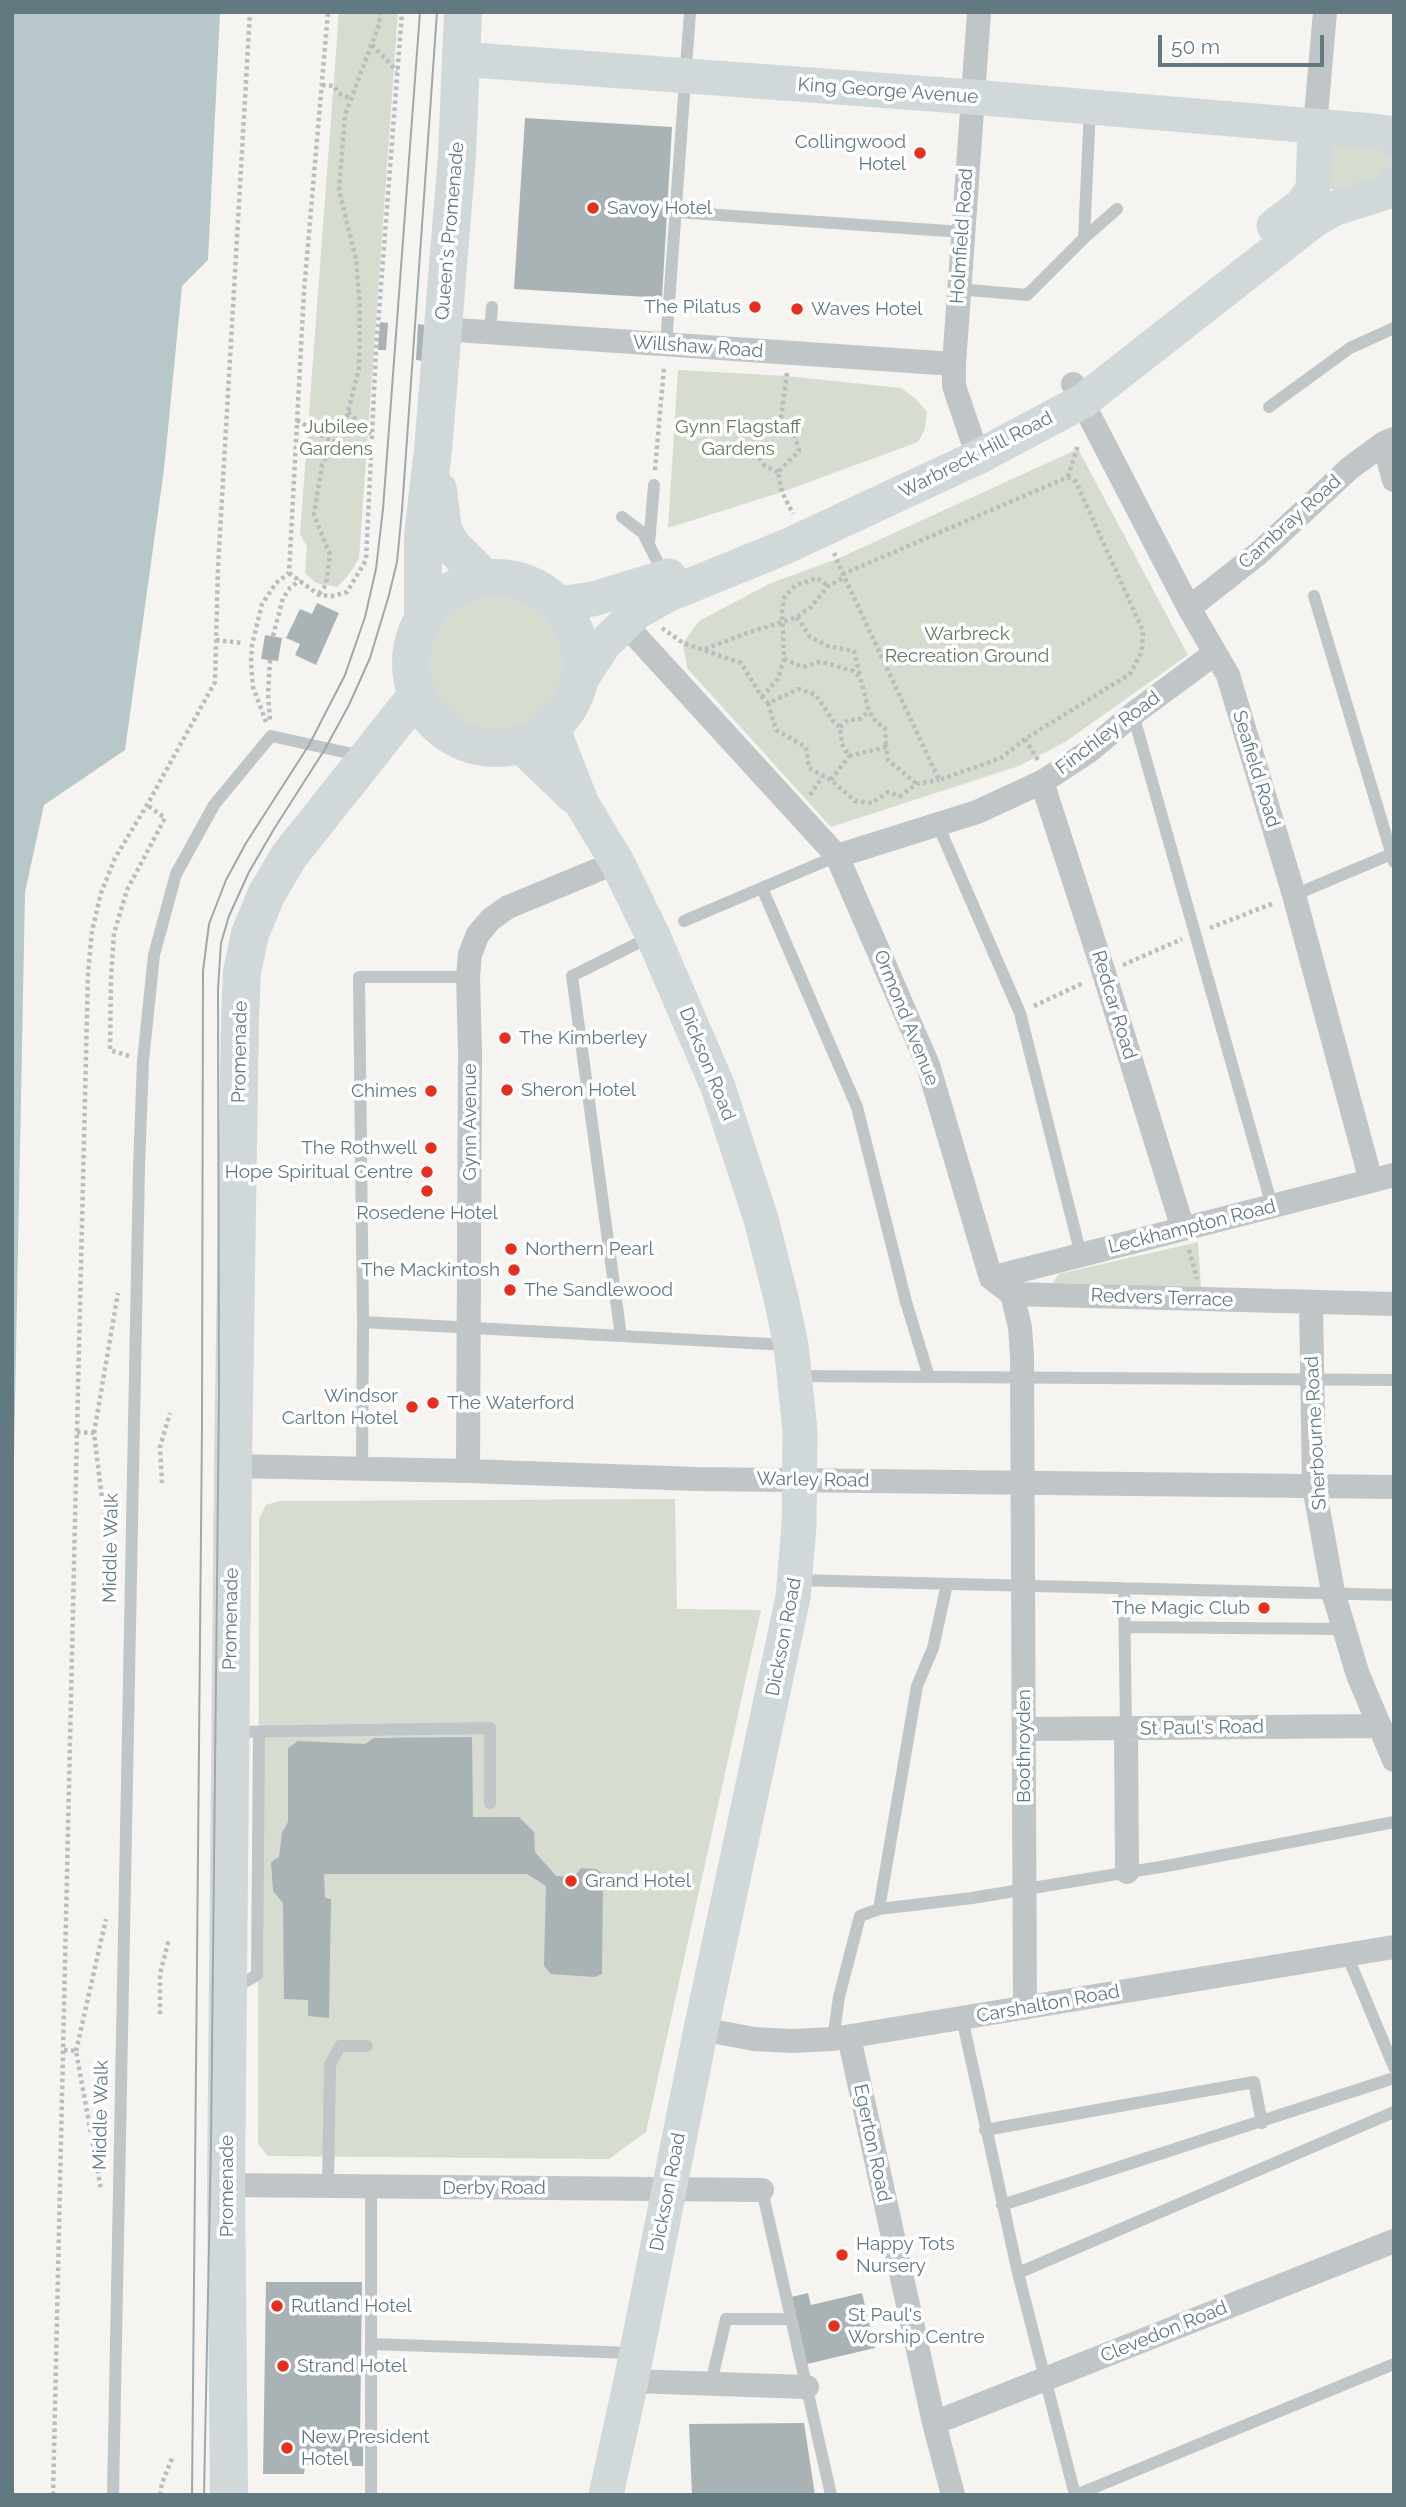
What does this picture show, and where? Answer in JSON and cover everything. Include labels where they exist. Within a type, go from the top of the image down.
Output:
[{"type":"main road","name":"Queen's Promenade","points":[[423,618],[423,535],[433,450],[457,155],[463,12]]},
{"type":"main road","name":"Queen's Promenade","points":[[433,450],[443,530],[452,546],[484,578]]},
{"type":"main road","points":[[505,577],[543,591],[572,622],[580,644],[582,662],[580,681],[569,706],[536,736],[500,748],[481,747],[462,741],[445,731],[429,716],[417,695],[411,670],[412,644],[423,618],[439,599],[460,585],[484,578],[505,577]]},
{"type":"main road","name":"Promenade","points":[[229,2495],[226,2185],[228,1992],[245,1733],[233,1466],[242,972],[250,934],[267,893],[289,856],[417,695]]},
{"type":"main road","name":"Promenade","points":[[360,767],[406,745],[445,731]]},
{"type":"street","name":"Holmfield Road","points":[[975,448],[954,386],[954,364],[979,12]]},
{"type":"street","points":[[1325,12],[1315,127],[1382,134]]},
{"type":"street","name":"King George Avenue","points":[[460,59],[507,68],[686,76],[972,97],[1315,127]]},
{"type":"street","name":"Warbreck Hill Road","points":[[1078,392],[1302,205],[1312,189],[1315,127]]},
{"type":"street","name":"Warbreck Hill Road","points":[[1313,168],[1323,182],[1338,194],[1384,191]]},
{"type":"street","name":"Warbreck Hill Road","points":[[580,681],[604,644],[624,623],[667,594],[785,547],[1078,392],[1313,221],[1333,209],[1384,191]]},
{"type":"street","name":"Willshaw Road","points":[[442,329],[954,364]]},
{"type":"street","name":"Seafield Road","points":[[1078,392],[1189,608],[1228,675],[1382,1178]]},
{"type":"street","points":[[1389,441],[1394,480]]},
{"type":"street","name":"Cambray Road","points":[[1189,608],[1259,553],[1350,468],[1389,441]]},
{"type":"street","name":"Warbreck Hill Road","points":[[558,604],[593,599],[666,578],[975,448]]},
{"type":"street","name":"Ormond Avenue","points":[[624,623],[838,856],[928,1065],[991,1278]]},
{"type":"street","name":"Finchley Road","points":[[838,856],[977,812],[1042,782],[1088,752],[1133,714],[1214,654]]},
{"type":"street","name":"Dickson Road","points":[[536,736],[617,862],[653,936],[718,1087],[761,1219],[793,1360],[800,1431],[796,1580],[606,2495]]},
{"type":"street","name":"Redcar Road","points":[[1042,782],[1183,1229]]},
{"type":"street","name":"Gynn Avenue","points":[[468,1471],[470,954],[478,934],[491,919],[508,907],[617,862]]},
{"type":"street","name":"Leckhampton Road","points":[[991,1278],[1382,1178]]},
{"type":"street","points":[[991,1278],[1012,1294],[1020,1327],[1024,1484]]},
{"type":"street","name":"Redvers Terrace","points":[[1012,1294],[1394,1304]]},
{"type":"street","name":"Sherbourne Road","points":[[1311,1303],[1314,1486],[1333,1592],[1358,1675],[1394,1760]]},
{"type":"street","name":"Warley Road","points":[[233,1466],[696,1479],[1394,1487]]},
{"type":"street","name":"Boothroyden","points":[[1024,1484],[1025,2007]]},
{"type":"street","name":"St Paul's Road","points":[[1024,1729],[1380,1726]]},
{"type":"street","points":[[1126,1729],[1127,1872]]},
{"type":"street","name":"Carshalton Road","points":[[701,2029],[754,2039],[793,2041],[841,2038],[1394,1947]]},
{"type":"street","name":"Egerton Road","points":[[841,2038],[953,2495]]},
{"type":"street","name":"Derby Road","points":[[226,2185],[762,2190]]},
{"type":"street","name":"Clevedon Road","points":[[934,2423],[1394,2241]]},
{"type":"street","points":[[634,2367],[711,2383],[807,2387]]},
{"type":"lane","points":[[666,345],[690,12]]},
{"type":"lane","points":[[1084,238],[1090,108]]},
{"type":"lane","points":[[958,289],[1027,295],[1117,209]]},
{"type":"lane","points":[[676,212],[962,232]]},
{"type":"lane","points":[[490,332],[492,307]]},
{"type":"lane","points":[[1269,407],[1350,348],[1394,328]]},
{"type":"lane","points":[[649,544],[654,485]]},
{"type":"lane","points":[[622,517],[643,533],[666,578]]},
{"type":"lane","points":[[1294,895],[1393,856],[1314,596]]},
{"type":"lane","points":[[1133,714],[1272,1206]]},
{"type":"lane","points":[[271,736],[325,749],[360,767]]},
{"type":"lane","name":"Middle Walk","points":[[113,2495],[127,1825],[127,1657],[143,1061],[153,956],[176,874],[214,805],[271,736]]},
{"type":"lane","points":[[938,825],[1020,1013],[1081,1255]]},
{"type":"lane","points":[[684,921],[838,856]]},
{"type":"lane","points":[[762,888],[858,1107],[906,1302],[929,1377]]},
{"type":"lane","points":[[621,1336],[572,976],[653,936]]},
{"type":"lane","points":[[362,1469],[359,977],[468,977]]},
{"type":"lane","points":[[363,1322],[621,1336],[929,1377],[1394,1380]]},
{"type":"lane","points":[[796,1580],[1394,1595]]},
{"type":"lane","points":[[879,1909],[917,1686],[933,1648],[947,1584]]},
{"type":"lane","points":[[1124,1588],[1126,1729]]},
{"type":"lane","points":[[1126,1627],[1343,1629]]},
{"type":"lane","points":[[245,1733],[490,1728],[490,1804]]},
{"type":"lane","points":[[841,2038],[839,1997],[860,1916],[879,1909],[1127,1872],[1394,1822]]},
{"type":"lane","points":[[1347,1955],[1394,2067]]},
{"type":"lane","points":[[962,2018],[1018,2273],[1076,2495],[1394,2364]]},
{"type":"lane","points":[[328,2185],[330,2065],[340,2046],[367,2046]]},
{"type":"lane","points":[[1002,2205],[1262,2123],[1394,2078]]},
{"type":"lane","points":[[985,2130],[1254,2082],[1262,2123]]},
{"type":"lane","points":[[1018,2273],[1394,2112]]},
{"type":"lane","points":[[371,2187],[371,2495]]},
{"type":"lane","points":[[762,2190],[831,2495]]},
{"type":"lane","points":[[711,2383],[726,2319],[791,2319]]},
{"type":"lane","points":[[372,2344],[634,2367]]},
{"type":"path","points":[[271,736],[253,687],[252,645],[262,604],[276,583],[289,573],[305,278],[328,12]]},
{"type":"path","points":[[319,595],[326,585],[330,555],[314,515],[322,465],[348,412],[359,368],[360,308],[356,259],[339,190],[345,115],[379,24],[380,12]]},
{"type":"path","points":[[289,573],[319,595],[332,596],[346,592],[366,560],[372,436],[402,12]]},
{"type":"path","points":[[371,45],[397,72]]},
{"type":"path","points":[[321,85],[334,86],[338,93],[351,99]]},
{"type":"path","points":[[654,485],[666,345]]},
{"type":"path","points":[[780,426],[788,354]]},
{"type":"path","points":[[348,412],[372,436]]},
{"type":"path","points":[[297,420],[334,443]]},
{"type":"path","points":[[769,424],[789,430],[795,436],[799,451],[778,472],[765,466],[757,455],[756,443],[760,432],[769,424]]},
{"type":"path","points":[[704,650],[797,617],[811,607],[828,586],[844,576],[1068,477],[1078,449]]},
{"type":"path","points":[[778,472],[782,492],[798,523]]},
{"type":"path","points":[[684,643],[741,663],[762,698],[768,703],[776,730],[806,747],[809,768],[831,780],[855,802],[872,803],[888,792],[901,796],[917,784],[939,780],[1002,758],[1025,739],[1130,674],[1142,651],[1143,631],[1076,482],[1068,477]]},
{"type":"path","points":[[837,559],[939,780]]},
{"type":"path","points":[[762,698],[778,679],[784,659],[785,596],[796,585],[817,578],[828,586]]},
{"type":"path","points":[[273,636],[283,598],[289,588],[300,580]]},
{"type":"path","points":[[797,617],[810,637],[828,646],[854,651],[869,710],[876,722],[885,728],[888,760],[917,784]]},
{"type":"path","points":[[216,640],[242,643]]},
{"type":"path","points":[[784,659],[803,667],[819,662],[829,664],[853,671],[860,677]]},
{"type":"path","points":[[270,660],[268,694],[271,736]]},
{"type":"path","points":[[768,703],[799,689],[816,695],[832,722],[841,727]]},
{"type":"path","points":[[849,756],[842,744],[841,727],[848,720],[860,719],[869,710]]},
{"type":"path","points":[[1025,739],[1037,756]]},
{"type":"path","points":[[831,780],[849,756],[886,747]]},
{"type":"path","points":[[807,800],[823,776]]},
{"type":"path","points":[[143,1061],[110,1050],[111,978],[114,933],[127,891],[165,818],[147,805]]},
{"type":"path","points":[[1020,1013],[1104,973]]},
{"type":"path","points":[[1183,1229],[1202,1300]]},
{"type":"path","points":[[113,1592],[94,1433],[118,1288]]},
{"type":"path","points":[[162,1483],[160,1447],[170,1413]]},
{"type":"path","points":[[77,1432],[94,1433]]},
{"type":"path","points":[[102,2199],[76,2051],[106,1918]]},
{"type":"path","points":[[160,2014],[160,1974],[169,1939]]},
{"type":"path","points":[[64,2050],[76,2051]]},
{"type":"path","points":[[160,2495],[173,2456]]},
{"type":"green space","name":"Jubilee Gardens","points":[[339,12],[398,12],[359,559],[337,587],[316,583],[305,573],[307,547],[300,534]]},
{"type":"green space","points":[[1315,127],[1394,133],[1394,189],[1338,194],[1323,182]]},
{"type":"green space","name":"Gynn Flagstaff Gardens","points":[[678,370],[786,376],[901,388],[915,398],[927,412],[925,429],[918,442],[782,492],[668,528]]},
{"type":"green space","name":"Warbreck Recreation Ground","points":[[1078,449],[1188,655],[1065,742],[1019,766],[831,827],[687,668],[683,643],[699,621],[771,583],[837,559]]},
{"type":"green space","points":[[496,592],[523,597],[546,612],[561,635],[566,662],[561,689],[546,712],[523,727],[496,732],[469,727],[446,712],[431,689],[426,662],[431,635],[446,612],[469,597]]},
{"type":"green space","points":[[1198,1242],[1201,1288],[1053,1283],[1059,1274]]},
{"type":"green space","points":[[675,1499],[677,1609],[761,1610],[646,2132],[609,2159],[268,2156],[258,2144],[259,1519],[266,1505],[279,1501]]},
{"type":"shaded area","points":[[12,12],[220,13],[208,260],[182,286],[164,469],[125,750],[44,805],[25,892],[12,1558]]},
{"type":"building","name":"Savoy Hotel","points":[[525,118],[672,127],[662,298],[514,289]]},
{"type":"building","points":[[380,322],[388,323],[386,350],[378,350]]},
{"type":"building","points":[[418,324],[425,325],[423,361],[416,360]]},
{"type":"building","points":[[317,603],[339,613],[316,665],[295,655],[300,644],[286,638],[300,609],[312,614]]},
{"type":"building","points":[[265,635],[282,638],[278,661],[261,659]]},
{"type":"building","name":"Grand Hotel","points":[[472,1737],[473,1817],[519,1817],[534,1832],[535,1852],[556,1876],[574,1877],[581,1868],[596,1869],[603,1874],[602,1974],[595,1977],[551,1974],[544,1966],[546,1886],[527,1874],[324,1874],[325,1898],[331,1899],[329,2018],[308,2016],[308,2000],[284,1999],[283,1903],[273,1891],[271,1862],[279,1857],[282,1833],[288,1822],[288,1748],[298,1741],[365,1744],[374,1738]]},
{"type":"building","points":[[266,2282],[362,2282],[360,2440],[363,2440],[363,2466],[305,2466],[304,2474],[263,2474]]},
{"type":"building","name":"St Paul's Worship Centre","points":[[808,2293],[811,2305],[862,2293],[875,2348],[807,2364],[791,2297]]},
{"type":"building","points":[[804,2423],[815,2495],[692,2495],[689,2424]]},
{"type":"tram line","points":[[192,2495],[202,1425],[203,971],[209,924],[226,880],[246,843],[309,745],[345,675],[365,617],[376,569],[383,509],[420,12]]},
{"type":"tram line","points":[[204,2495],[211,2144],[219,1395],[218,989],[221,943],[229,916],[249,872],[349,705],[370,658],[397,562],[437,12]]},
{"type":"place","name":"Collingwood Hotel","points":[[920,153]]},
{"type":"place","name":"Savoy Hotel","points":[[593,208]]},
{"type":"place","name":"The Pilatus","points":[[755,307]]},
{"type":"place","name":"Waves Hotel","points":[[797,309]]},
{"type":"place","name":"The Kimberley","points":[[505,1038]]},
{"type":"place","name":"Sheron Hotel","points":[[507,1090]]},
{"type":"place","name":"Chimes","points":[[431,1091]]},
{"type":"place","name":"The Rothwell","points":[[431,1148]]},
{"type":"place","name":"Hope Spiritual Centre","points":[[427,1172]]},
{"type":"place","name":"Rosedene Hotel","points":[[427,1191]]},
{"type":"place","name":"Northern Pearl","points":[[511,1249]]},
{"type":"place","name":"The Mackintosh","points":[[514,1270]]},
{"type":"place","name":"The Sandlewood","points":[[510,1290]]},
{"type":"place","name":"The Waterford","points":[[433,1403]]},
{"type":"place","name":"Windsor Carlton Hotel","points":[[412,1407]]},
{"type":"place","name":"The Magic Club","points":[[1264,1608]]},
{"type":"place","name":"Grand Hotel","points":[[571,1881]]},
{"type":"place","name":"Happy Tots Nursery","points":[[842,2255]]},
{"type":"place","name":"Rutland Hotel","points":[[277,2306]]},
{"type":"place","name":"St Paul's Worship Centre","points":[[834,2326]]},
{"type":"place","name":"Strand Hotel","points":[[283,2366]]},
{"type":"place","name":"New President Hotel","points":[[287,2448]]}]
